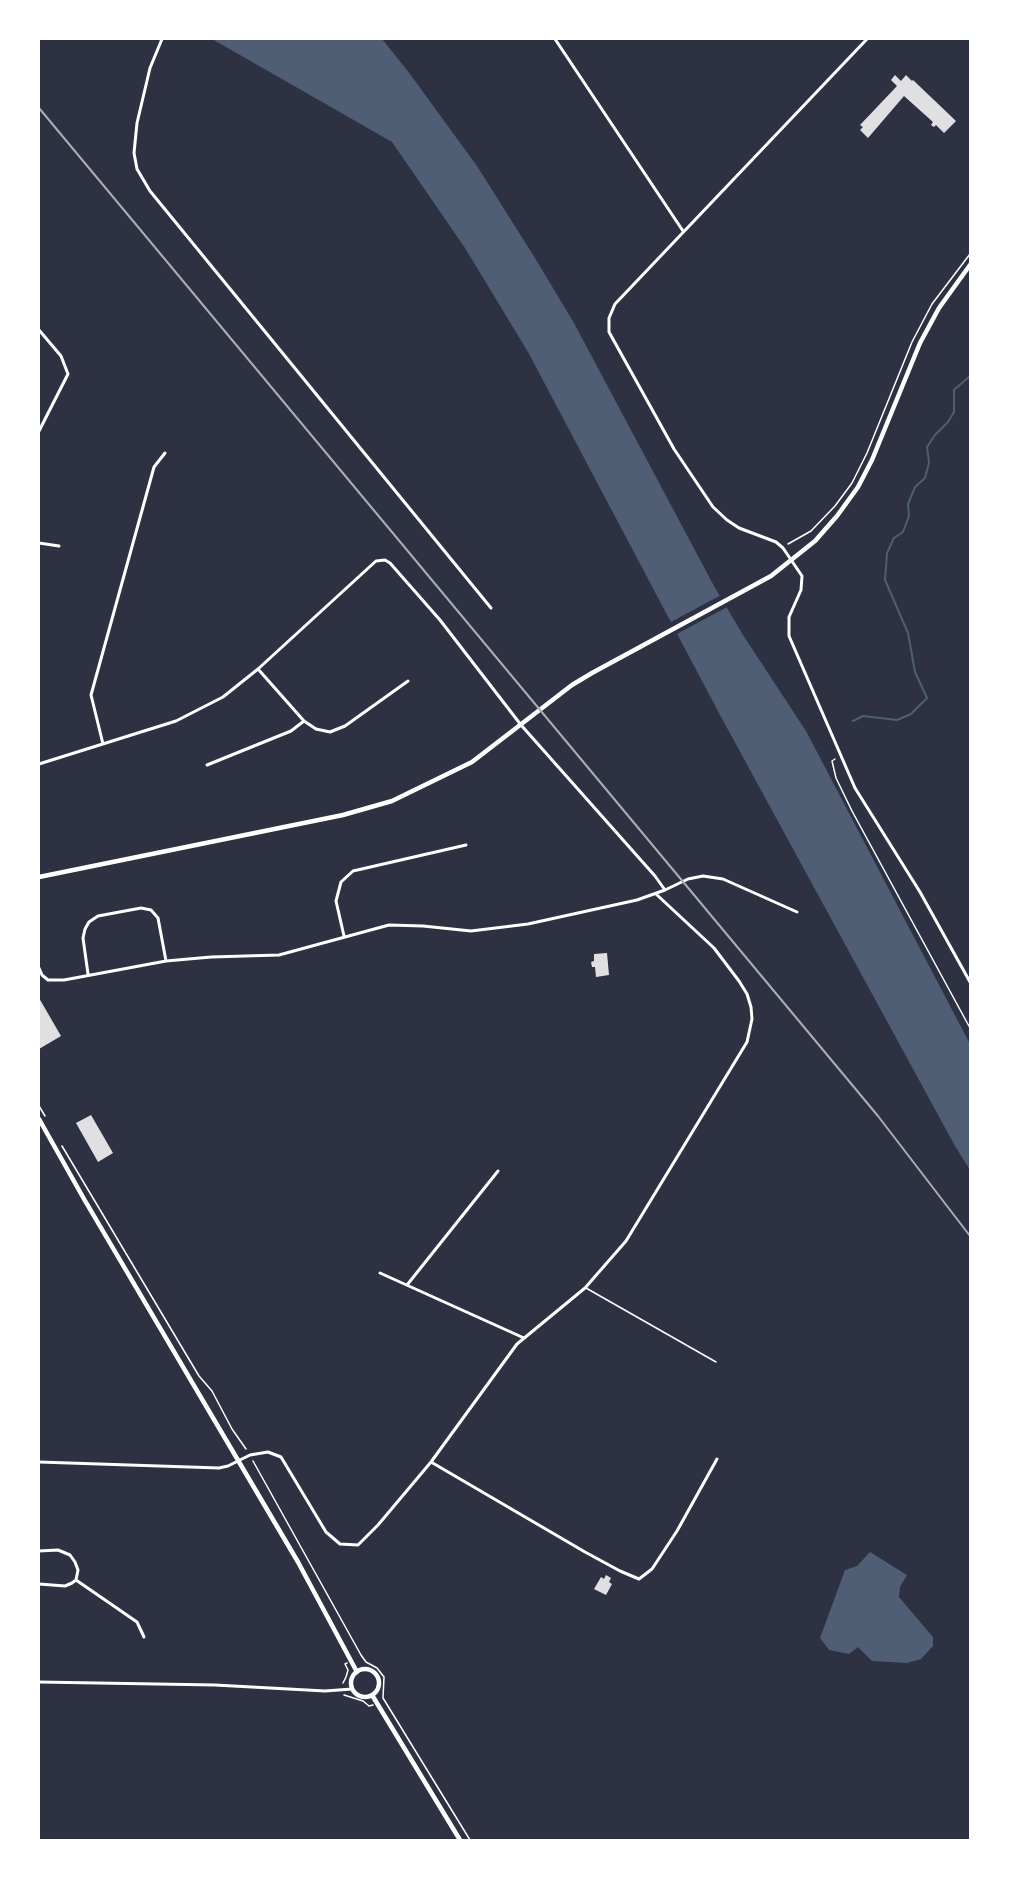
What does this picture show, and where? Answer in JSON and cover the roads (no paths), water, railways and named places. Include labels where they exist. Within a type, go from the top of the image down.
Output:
[{"type":"main road","points":[[39,877],[343,815],[392,801],[472,762],[544,706],[592,673],[771,576],[793,561],[829,526],[858,486],[872,460],[920,343],[939,308],[970,265]]},
{"type":"main road","points":[[39,1119],[303,1571],[357,1672]]},
{"type":"main road","points":[[365,1670],[375,1675],[378,1684],[372,1695],[361,1697],[352,1689],[351,1679],[357,1672],[365,1670]]},
{"type":"main road","points":[[372,1695],[459,1840]]},
{"type":"street","points":[[162,39],[150,68],[137,123],[134,153],[137,169],[150,191],[491,608]]},
{"type":"street","points":[[555,39],[683,231]]},
{"type":"street","points":[[867,39],[615,304],[609,318],[609,332],[674,449],[713,507],[739,528],[769,538],[783,548],[802,576],[798,597],[789,617],[789,636],[855,788],[920,892],[970,982]]},
{"type":"street","points":[[39,330],[61,356],[68,374],[39,431]]},
{"type":"street","points":[[103,744],[91,695],[154,467],[165,453]]},
{"type":"street","points":[[39,543],[59,546]]},
{"type":"street","points":[[39,764],[176,721],[223,697],[258,669],[376,561],[385,560],[440,620],[521,725],[665,890]]},
{"type":"street","points":[[258,669],[304,721],[316,729],[330,732],[345,726],[408,681]]},
{"type":"street","points":[[207,765],[291,731],[304,721]]},
{"type":"street","points":[[344,936],[336,901],[341,882],[353,871],[466,845]]},
{"type":"street","points":[[39,968],[44,979],[52,981],[166,961],[279,955],[389,925],[471,931],[528,924],[637,900],[688,879],[711,876],[797,912]]},
{"type":"street","points":[[39,1462],[219,1468],[249,1455],[268,1452],[281,1456],[326,1532],[340,1544],[358,1545],[378,1525],[431,1462],[524,1338],[585,1288],[627,1241],[743,1050],[750,1031],[751,1008],[747,994],[714,948],[656,894]]},
{"type":"street","points":[[88,974],[83,938],[89,922],[98,916],[141,908],[151,910],[158,918],[166,961]]},
{"type":"street","points":[[407,1285],[498,1171]]},
{"type":"street","points":[[380,1273],[524,1338]]},
{"type":"street","points":[[431,1462],[575,1546],[639,1579],[652,1569],[671,1540],[717,1459]]},
{"type":"street","points":[[39,1551],[58,1550],[70,1555],[78,1570],[76,1580]]},
{"type":"street","points":[[39,1584],[65,1586],[76,1580]]},
{"type":"street","points":[[76,1580],[137,1622],[144,1637]]},
{"type":"street","points":[[39,1682],[215,1685],[344,1691],[352,1689]]},
{"type":"lane","points":[[585,1288],[716,1362]]},
{"type":"water","points":[[212,39],[382,39],[477,166],[574,323],[714,586],[806,731],[970,1044],[970,1170],[720,715],[528,352],[465,248],[392,142]]},
{"type":"water","points":[[870,1552],[907,1575],[900,1587],[899,1597],[933,1637],[933,1646],[921,1659],[907,1663],[872,1661],[858,1647],[849,1654],[829,1650],[820,1638],[845,1570],[857,1566]]},
{"type":"waterway","points":[[853,721],[863,716],[897,720],[911,714],[927,698],[915,672],[908,633],[885,580],[887,553],[894,538],[903,532],[909,516],[908,504],[915,487],[925,478],[929,463],[927,447],[954,412],[954,390],[970,376]]},
{"type":"railway","points":[[39,108],[878,1116],[970,1236]]}]
